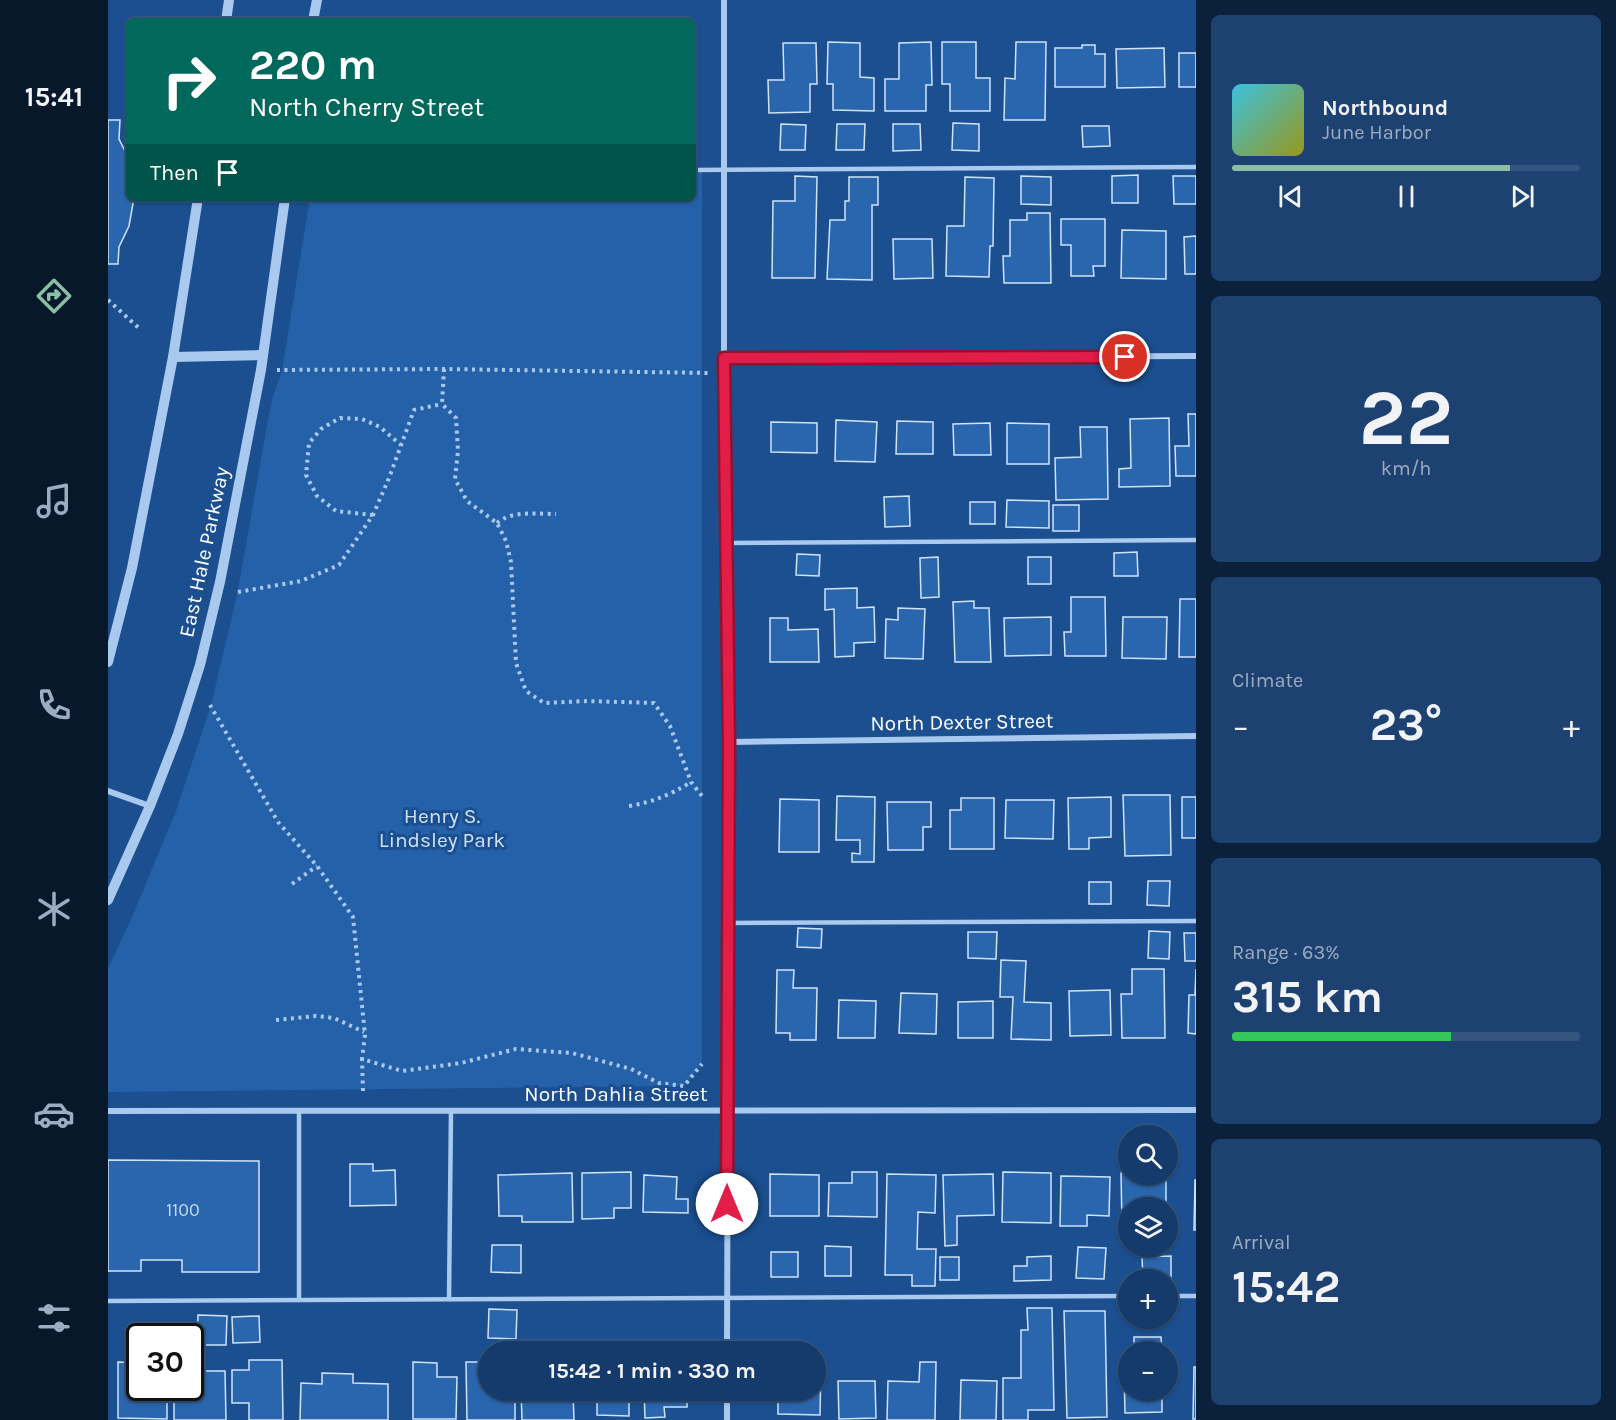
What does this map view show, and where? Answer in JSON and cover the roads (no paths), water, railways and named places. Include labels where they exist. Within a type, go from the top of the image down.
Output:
[{"type":"street","points":[[226,18],[229,0]]},
{"type":"street","points":[[314,18],[317,0]]},
{"type":"street","points":[[724,0],[724,358],[729,742],[727,1341]]},
{"type":"street","points":[[108,663],[132,568],[173,357],[198,201]]},
{"type":"street","name":"East Hale Parkway","points":[[108,900],[150,806],[178,734],[200,665],[220,582],[261,370],[285,201]]},
{"type":"street","points":[[173,357],[225,354],[263,355]]},
{"type":"street","points":[[724,358],[1196,357]]},
{"type":"street","name":"North Dexter Street","points":[[729,742],[1196,736]]},
{"type":"street","points":[[108,791],[150,806]]},
{"type":"street","name":"North Dahlia Street","points":[[108,1111],[1196,1110]]},
{"type":"street","points":[[727,1401],[727,1420]]},
{"type":"lane","points":[[696,170],[1196,167]]},
{"type":"lane","points":[[727,543],[1196,540]]},
{"type":"lane","points":[[728,922],[1196,921]]},
{"type":"lane","points":[[299,1111],[299,1300]]},
{"type":"lane","points":[[449,1299],[451,1111]]},
{"type":"lane","points":[[108,1301],[1118,1296]]},
{"type":"lane","points":[[1178,1296],[1196,1296]]},
{"type":"park label","name":"Henry S. Lindsley Park","points":[[442,828]]}]
